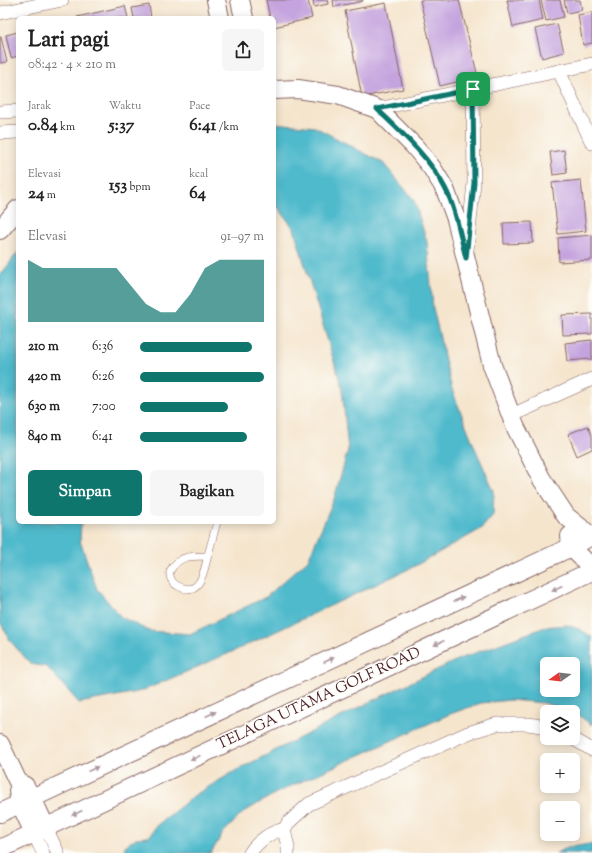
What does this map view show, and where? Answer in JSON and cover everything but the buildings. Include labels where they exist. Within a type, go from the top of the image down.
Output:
[{"type":"main road","points":[[216,0],[220,16]]},
{"type":"main road","points":[[240,0],[244,16]]},
{"type":"main road","points":[[0,813],[592,536],[566,516],[541,478],[510,416],[492,365],[456,219],[445,189],[432,168],[415,147],[377,109],[338,95],[298,89],[276,90]]},
{"type":"main road","points":[[8,222],[16,212]]},
{"type":"main road","points":[[566,516],[571,547],[592,568]]},
{"type":"main road","name":"TELAGA UTAMA GOLF ROAD","points":[[0,849],[592,571]]},
{"type":"main road","points":[[0,744],[18,782],[18,790],[26,800],[40,830]]},
{"type":"street","points":[[0,13],[62,0]]},
{"type":"street","points":[[377,109],[592,64]]},
{"type":"street","points":[[559,71],[592,143]]},
{"type":"street","points":[[466,258],[474,183],[473,89]]},
{"type":"street","points":[[0,112],[16,111]]},
{"type":"street","points":[[0,133],[16,132]]},
{"type":"street","points":[[510,416],[592,379]]},
{"type":"street","points":[[288,853],[284,830],[288,824],[309,804],[468,733],[497,724],[528,724],[540,726]]},
{"type":"street","points":[[580,743],[592,750]]},
{"type":"street","points":[[40,830],[43,853]]},
{"type":"street","points":[[40,830],[58,853]]},
{"type":"street","points":[[250,853],[272,833],[278,830],[284,830]]},
{"type":"lane","points":[[208,556],[189,556],[174,564],[170,571],[172,581],[186,589],[196,586],[202,580],[216,524]]},
{"type":"water","points":[[276,123],[315,127],[383,163],[414,200],[427,242],[433,308],[452,390],[494,491],[493,515],[481,529],[413,567],[234,651],[142,691],[79,703],[47,667],[31,664],[11,642],[0,622],[0,276],[16,255],[16,524],[81,524],[80,541],[97,589],[121,617],[149,631],[190,634],[266,597],[308,560],[334,499],[348,450],[342,388],[294,229],[276,205]]},
{"type":"water","points":[[566,625],[579,629],[592,637],[592,725],[580,716],[580,705],[551,705],[510,700],[481,703],[450,714],[276,793],[244,812],[223,833],[211,853],[125,853],[125,846],[136,838],[149,837],[156,826],[195,795],[235,771],[362,706],[459,659],[545,627]]},
{"type":"water","points":[[589,844],[592,845],[592,853],[556,853],[567,848]]},
{"type":"route","points":[[473,89],[474,183],[466,258],[456,219],[445,189],[432,168],[415,147],[377,109],[473,89]]}]
